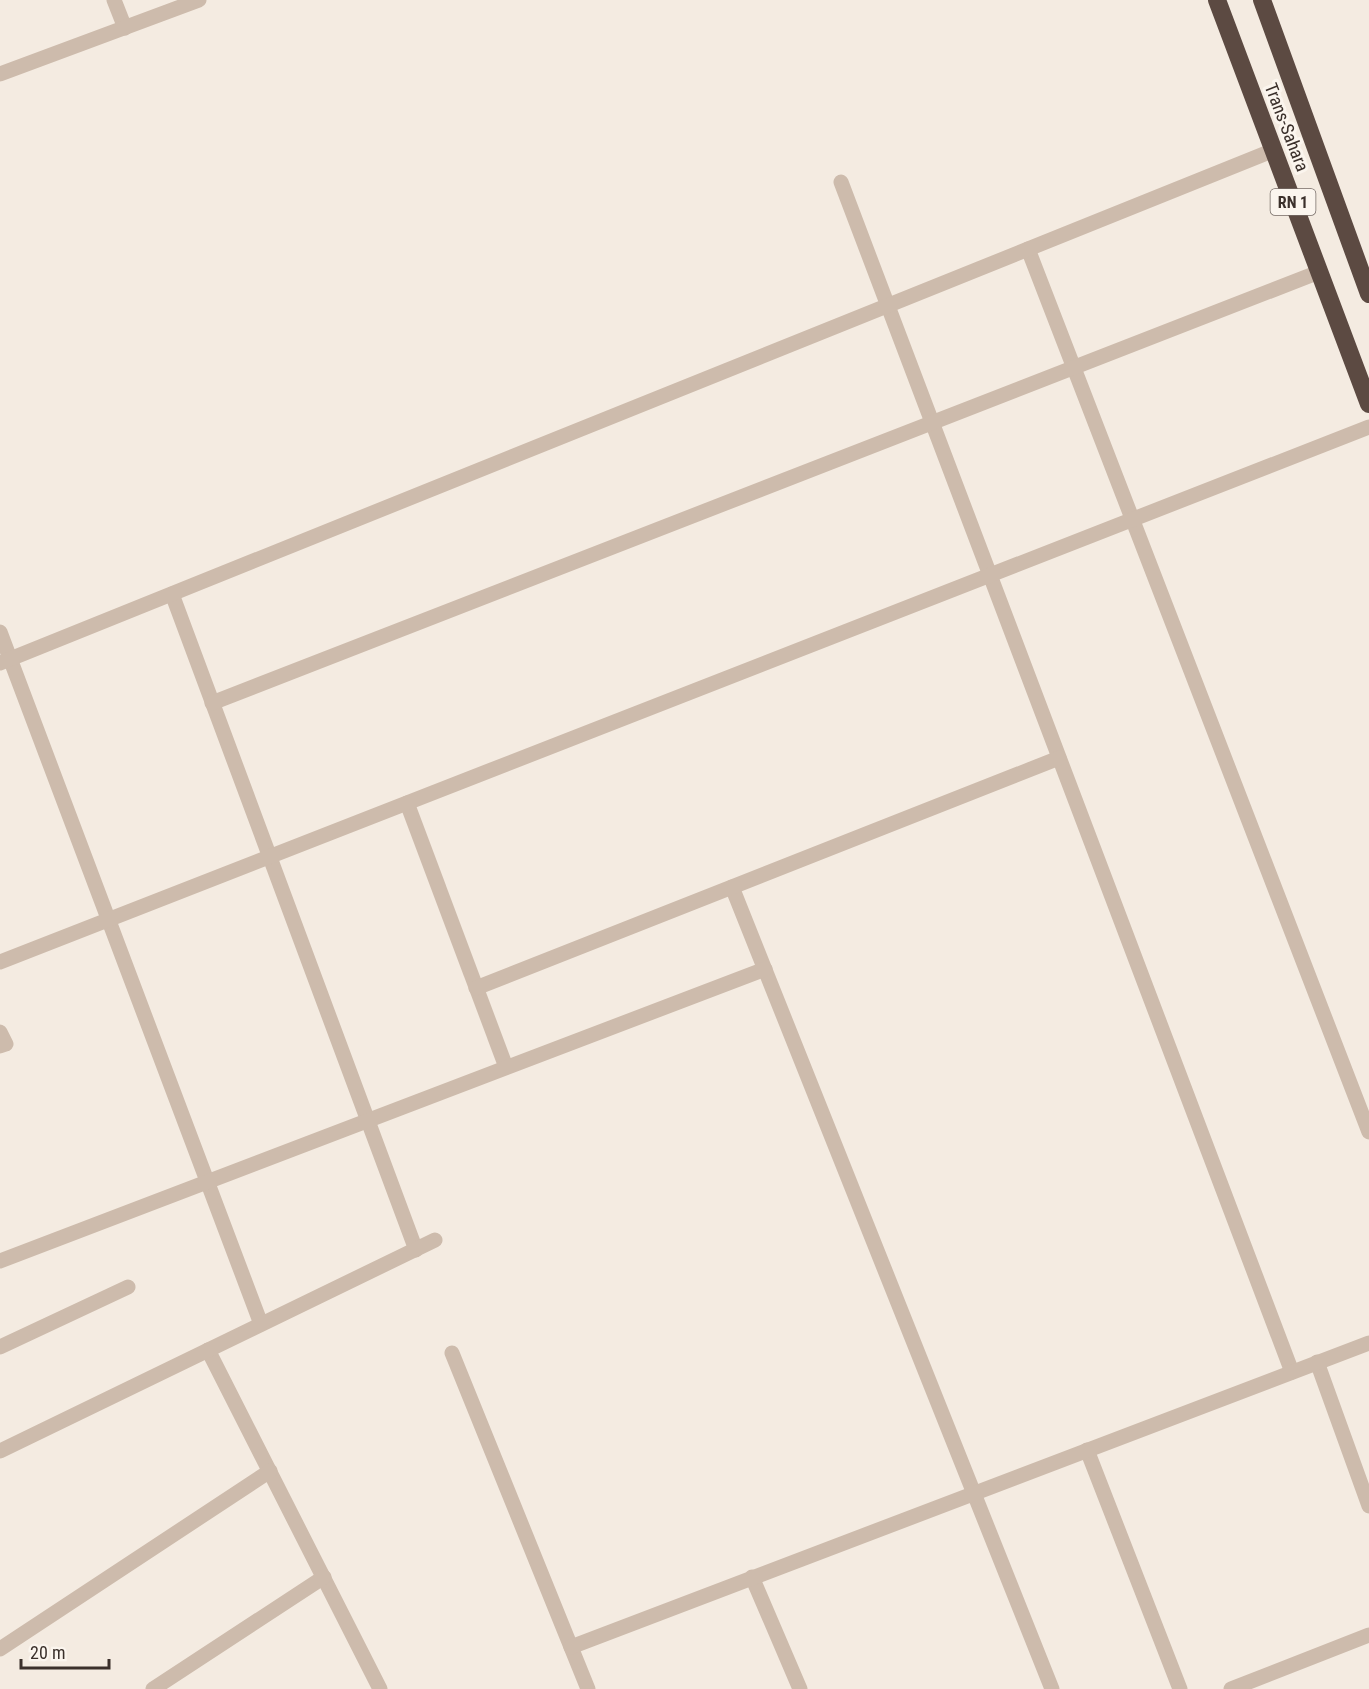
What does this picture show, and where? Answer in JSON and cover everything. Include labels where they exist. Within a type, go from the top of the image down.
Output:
[{"type":"highway","name":"Trans-Sahara","points":[[1217,0],[1369,404]]},
{"type":"highway","name":"Trans-Sahara","points":[[1262,0],[1369,294]]},
{"type":"street","points":[[114,0],[124,27]]},
{"type":"street","points":[[0,74],[198,0]]},
{"type":"street","points":[[5,661],[1274,150]]},
{"type":"street","points":[[841,182],[1292,1372]]},
{"type":"street","points":[[1028,249],[1369,1132]]},
{"type":"street","points":[[212,703],[1319,272]]},
{"type":"street","points":[[0,962],[1369,427]]},
{"type":"street","points":[[172,594],[416,1250]]},
{"type":"street","points":[[0,632],[5,661],[108,919],[261,1324]]},
{"type":"street","points":[[476,988],[1059,758]]},
{"type":"street","points":[[407,803],[506,1067]]},
{"type":"street","points":[[732,887],[1052,1689]]},
{"type":"street","points":[[0,1261],[765,969]]},
{"type":"street","points":[[0,1032],[6,1044],[0,1046]]},
{"type":"street","points":[[0,1450],[435,1240]]},
{"type":"street","points":[[0,1347],[128,1287]]},
{"type":"street","points":[[571,1647],[1369,1342]]},
{"type":"street","points":[[208,1350],[380,1689]]},
{"type":"street","points":[[452,1353],[588,1689]]},
{"type":"street","points":[[1317,1362],[1369,1506]]},
{"type":"street","points":[[1087,1450],[1180,1689]]},
{"type":"street","points":[[0,1649],[270,1471]]},
{"type":"street","points":[[153,1689],[324,1577]]},
{"type":"street","points":[[752,1577],[800,1689]]},
{"type":"street","points":[[1231,1689],[1369,1635]]}]
